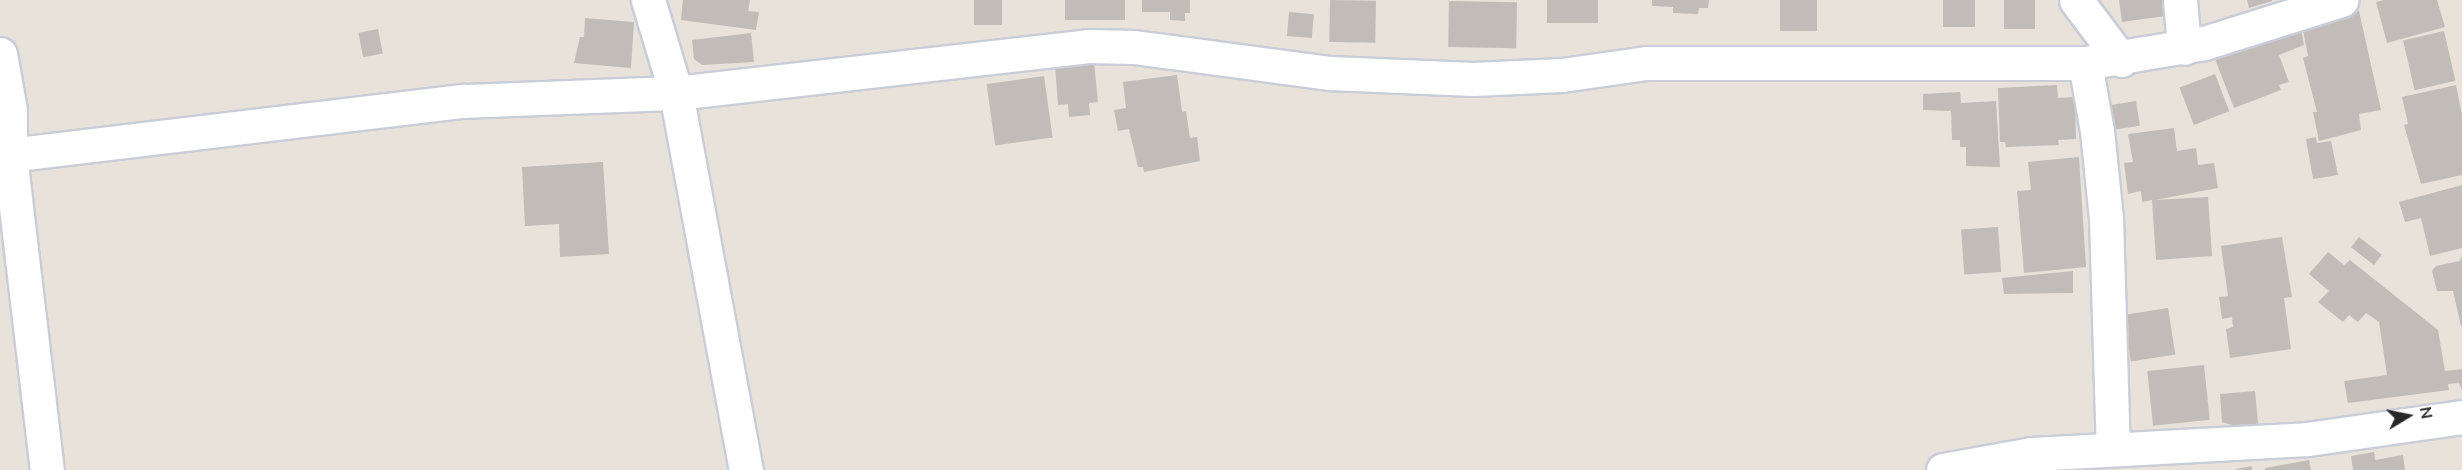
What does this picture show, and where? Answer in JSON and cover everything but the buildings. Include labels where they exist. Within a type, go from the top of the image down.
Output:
[{"type":"street","points":[[648,0],[676,93],[746,470]]},
{"type":"street","points":[[2076,0],[2121,60]]},
{"type":"street","points":[[2180,0],[2184,48]]},
{"type":"street","points":[[5,156],[463,101],[676,93],[1088,46],[1134,46],[1330,73],[1473,79],[1562,75],[1646,63],[2085,63],[2121,60],[2184,48],[2341,0]]},
{"type":"street","points":[[0,54],[10,110],[5,156],[47,470]]},
{"type":"street","points":[[2085,63],[2097,131],[2106,218],[2113,448]]},
{"type":"street","points":[[1943,470],[2032,454],[2307,439],[2462,417]]}]
